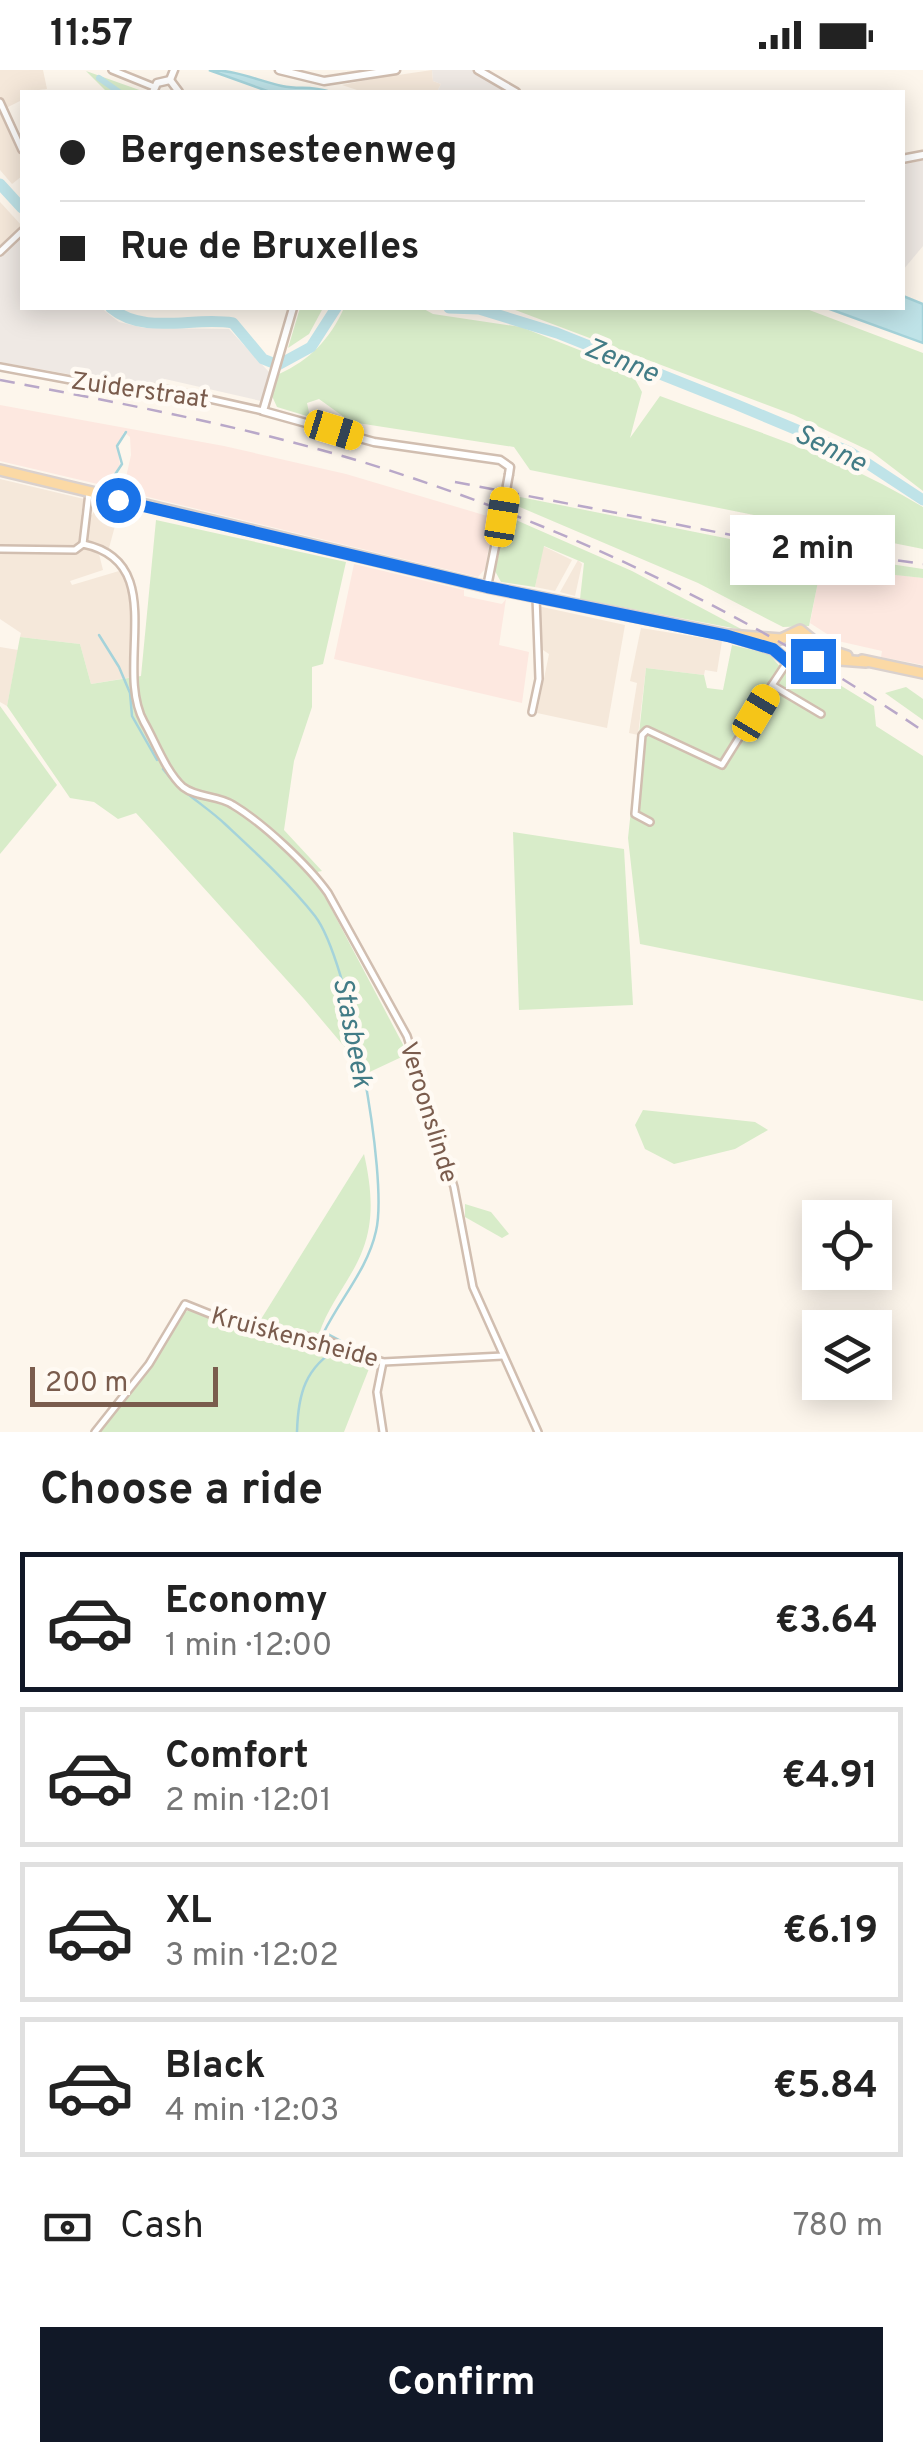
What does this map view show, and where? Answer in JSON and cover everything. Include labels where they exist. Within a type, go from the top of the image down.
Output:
[{"type":"main road","points":[[0,470],[487,587],[654,622],[728,636],[781,639],[800,630],[816,644],[866,662],[923,673]]},
{"type":"main road","points":[[728,636],[778,653],[786,664],[800,668],[813,661],[866,662]]},
{"type":"main road","points":[[778,653],[781,639]]},
{"type":"main road","points":[[813,661],[816,644]]},
{"type":"street","points":[[112,70],[153,90],[170,80],[174,70]]},
{"type":"street","points":[[278,70],[319,81],[396,70]]},
{"type":"street","points":[[478,70],[513,90]]},
{"type":"street","points":[[170,80],[178,90]]},
{"type":"street","points":[[0,102],[20,146]]},
{"type":"street","points":[[905,159],[923,154]]},
{"type":"street","points":[[0,252],[20,232]]},
{"type":"street","points":[[263,411],[292,310]]},
{"type":"street","name":"Zuiderstraat","points":[[0,366],[104,386],[160,388],[374,442],[500,460],[510,467],[510,474],[487,587]]},
{"type":"street","points":[[0,549],[75,550],[82,544],[89,493]]},
{"type":"street","name":"Veroonslinde","points":[[82,544],[106,553],[131,578],[137,707],[180,784],[233,804],[313,872],[407,1036],[454,1187],[473,1288],[538,1432]]},
{"type":"street","points":[[532,712],[539,679],[536,597]]},
{"type":"street","points":[[650,822],[635,814],[642,735],[646,730],[722,766],[786,664]]},
{"type":"street","points":[[772,685],[820,714]]},
{"type":"street","name":"Kruiskensheide","points":[[95,1432],[150,1364],[186,1304],[230,1322],[326,1340],[382,1362],[503,1356]]},
{"type":"street","points":[[382,1362],[377,1392],[383,1432]]},
{"type":"shaded area","points":[[0,70],[43,70],[47,89],[20,90],[20,101],[0,111]]},
{"type":"shaded area","points":[[372,70],[394,70],[398,75],[432,70],[433,81],[441,84],[438,90],[357,90],[342,85],[372,79]]},
{"type":"shaded area","points":[[432,70],[473,70],[506,90],[438,90],[441,84],[433,81]]},
{"type":"shaded area","points":[[0,113],[20,156],[20,178],[12,184],[0,170]]},
{"type":"shaded area","points":[[923,160],[923,246],[905,268],[905,164]]},
{"type":"shaded area","points":[[0,202],[20,228],[0,247]]},
{"type":"shaded area","points":[[20,236],[20,310],[104,310],[119,322],[144,328],[229,329],[269,372],[261,401],[165,379],[163,383],[101,380],[0,362],[0,255]]},
{"type":"shaded area","points":[[0,405],[224,446],[346,474],[494,518],[485,569],[478,577],[123,491],[131,455],[130,437],[124,432],[117,445],[120,465],[106,486],[0,461]]},
{"type":"shaded area","points":[[0,479],[84,499],[81,515],[92,515],[97,506],[119,511],[109,548],[99,554],[103,570],[70,581],[72,585],[119,571],[129,581],[133,677],[91,684],[80,644],[20,637],[21,633],[0,619]]},
{"type":"shaded area","points":[[543,546],[572,560],[555,591],[535,587]]},
{"type":"shaded area","points":[[578,560],[582,564],[575,596],[560,592]]},
{"type":"shaded area","points":[[354,564],[464,590],[464,596],[502,604],[506,599],[499,645],[529,652],[522,703],[334,659]]},
{"type":"shaded area","points":[[821,566],[923,578],[923,665],[881,657],[882,651],[838,641],[810,623]]},
{"type":"shaded area","points":[[538,606],[625,625],[607,728],[537,713],[549,654],[540,648]]},
{"type":"shaded area","points":[[641,628],[722,641],[717,672],[705,670],[704,675],[646,668],[638,735],[629,733],[637,683],[630,681]]},
{"type":"shaded area","points":[[0,647],[18,650],[7,706],[0,702]]},
{"type":"green space","points":[[86,71],[139,90],[105,90]]},
{"type":"green space","points":[[299,310],[322,310],[309,334],[288,348]]},
{"type":"green space","points":[[343,310],[426,310],[521,327],[630,370],[642,392],[630,438],[660,396],[794,445],[858,472],[923,507],[923,549],[530,470],[514,447],[351,422],[319,399],[307,403],[310,417],[277,407],[272,396],[279,374],[318,347]]},
{"type":"green space","points":[[515,310],[809,310],[923,353],[923,491],[872,452],[794,415]]},
{"type":"green space","points":[[510,495],[745,542],[923,569],[923,578],[821,567],[809,626],[783,627],[698,583],[508,502]]},
{"type":"green space","points":[[507,516],[632,571],[743,630],[580,599],[584,563],[544,546],[535,587],[501,582],[495,571]]},
{"type":"green space","points":[[156,520],[346,562],[323,664],[312,667],[312,707],[294,761],[284,830],[322,871],[307,874],[324,895],[408,1054],[359,1077],[353,1057],[136,813],[118,819],[94,802],[70,798],[7,706],[20,637],[80,644],[91,684],[141,676]]},
{"type":"green space","points":[[732,645],[769,654],[789,677],[808,678],[817,671],[874,706],[876,726],[923,756],[923,1001],[640,944],[628,838],[646,668],[704,675],[707,688],[723,690]]},
{"type":"green space","points":[[906,687],[923,699],[923,720],[885,693]]},
{"type":"green space","points":[[0,706],[57,785],[0,854]]},
{"type":"green space","points":[[513,832],[624,849],[633,1005],[519,1010]]},
{"type":"green space","points":[[643,1110],[755,1122],[768,1130],[735,1149],[674,1164],[645,1149],[635,1125]]},
{"type":"green space","points":[[364,1154],[371,1202],[367,1237],[319,1334],[258,1324]]},
{"type":"green space","points":[[465,1204],[491,1212],[509,1234],[502,1238],[465,1217]]},
{"type":"green space","points":[[190,1309],[372,1361],[344,1432],[98,1432],[149,1370],[180,1316]]},
{"type":"water","points":[[209,70],[322,90],[264,90]]},
{"type":"water","points":[[905,297],[923,304],[923,343],[832,310],[905,310]]},
{"type":"waterway","points":[[99,78],[116,90]]},
{"type":"waterway","name":"Zenne","points":[[0,184],[20,206]]},
{"type":"waterway","name":"Zenne","points":[[114,310],[154,323],[233,323],[263,359],[278,365],[311,347],[335,310]]},
{"type":"waterway","name":"Zenne","points":[[482,310],[557,333],[850,452],[923,500]]},
{"type":"waterway","name":"Stasbeek","points":[[106,488],[122,464],[117,446],[126,432]]},
{"type":"waterway","name":"Stasbeek","points":[[99,635],[119,667],[130,693],[132,716],[157,760]]},
{"type":"waterway","name":"Stasbeek","points":[[163,769],[305,904],[328,940],[341,976],[363,1070],[379,1204],[367,1258],[324,1332],[341,1341]]},
{"type":"waterway","name":"Stasbeek","points":[[297,1432],[299,1406],[311,1373],[340,1347]]},
{"type":"railway","points":[[0,380],[312,447],[505,511],[720,609],[923,731]]},
{"type":"railway","points":[[455,482],[763,541],[923,564]]},
{"type":"route","points":[[118,500],[487,587],[728,636],[773,649],[782,661],[795,668],[813,661]]},
{"type":"water label","name":"Senne","points":[[831,447]]}]
